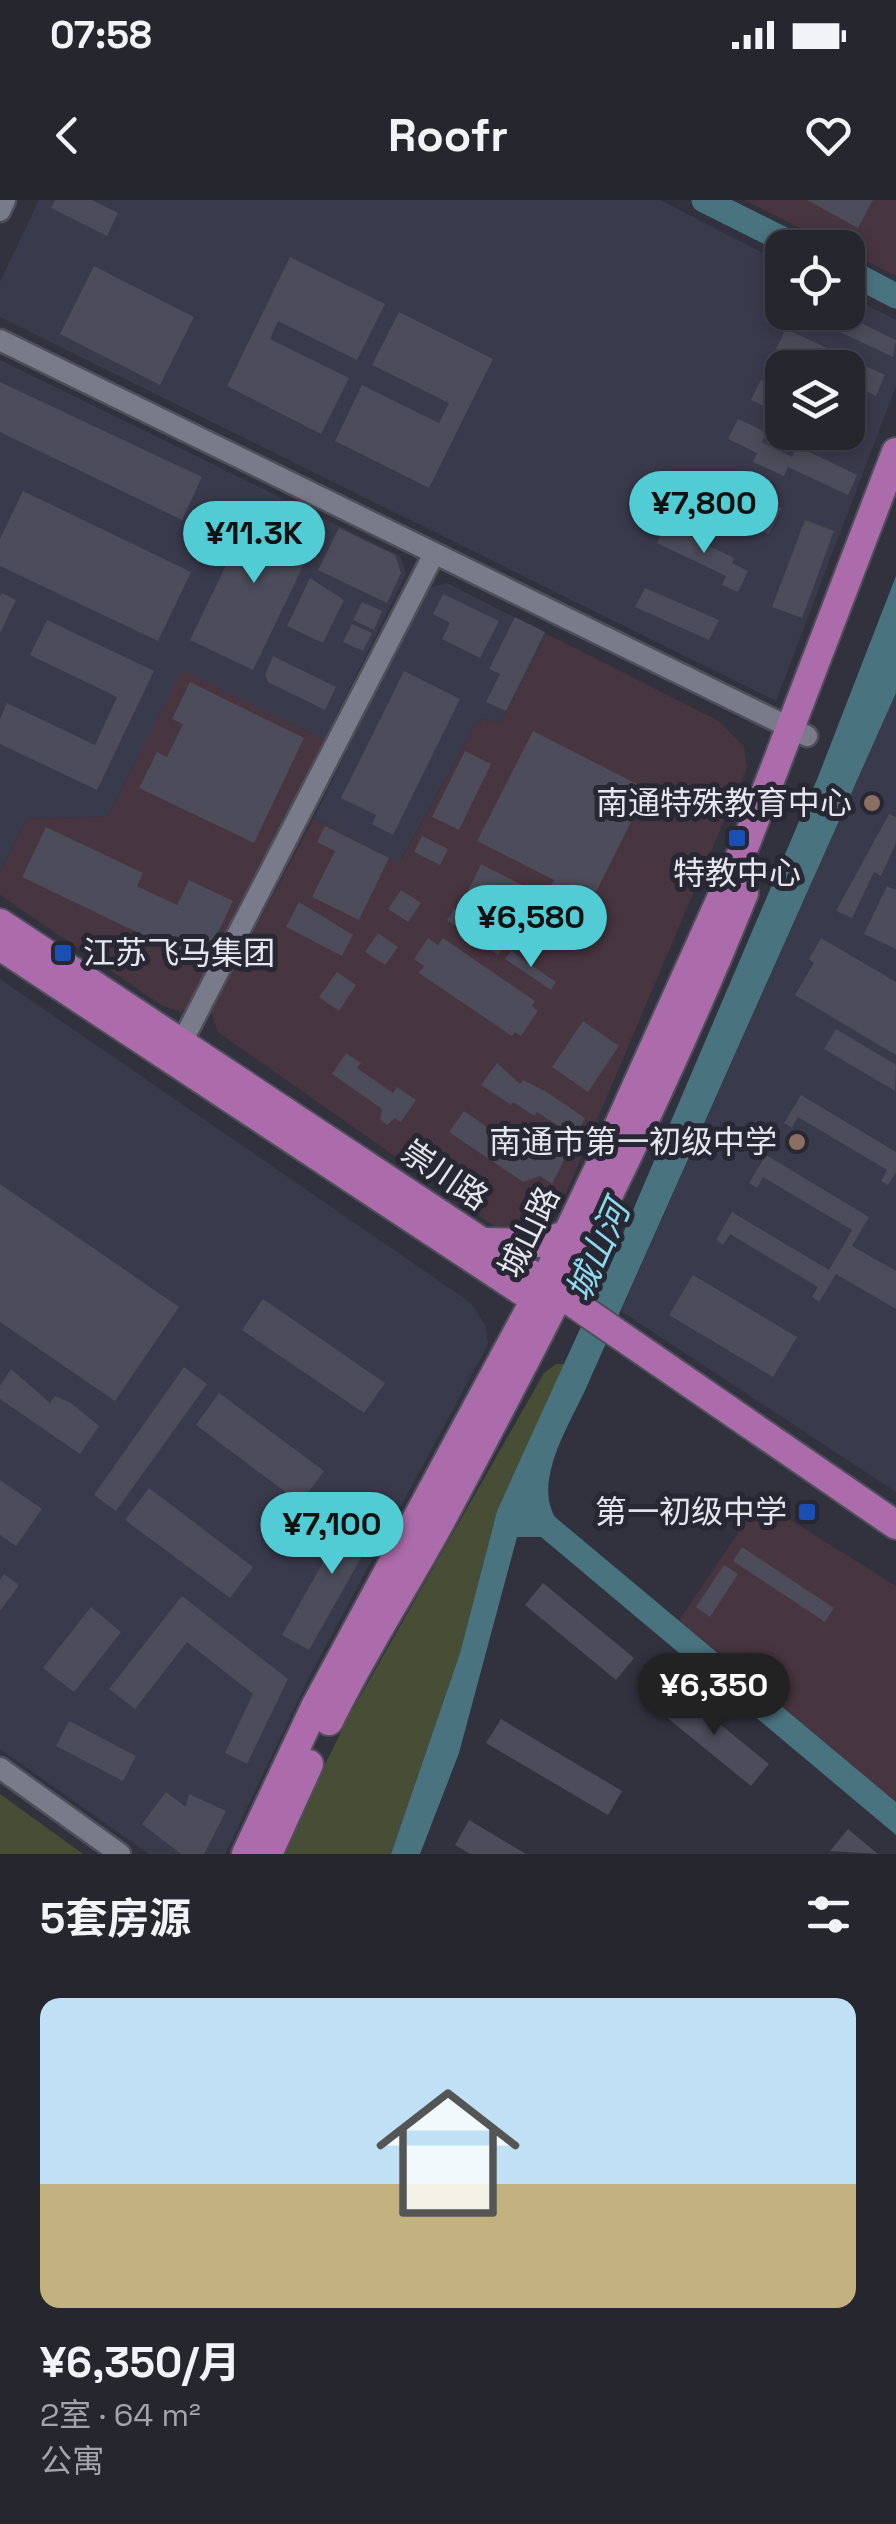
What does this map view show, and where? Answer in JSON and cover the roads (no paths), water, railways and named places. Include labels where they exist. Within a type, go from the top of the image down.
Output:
[{"type":"main road","name":"城山路","points":[[268,1854],[331,1716],[555,1303],[699,1004],[800,733],[896,452]]},
{"type":"main road","name":"城山路","points":[[246,1854],[314,1707],[555,1303],[567,1234],[800,733],[896,501]]},
{"type":"main road","name":"崇川路","points":[[0,923],[183,1040],[481,1241],[555,1303]]},
{"type":"main road","name":"崇川路","points":[[0,946],[555,1303],[896,1542]]},
{"type":"main road","points":[[481,1241],[543,1243],[567,1234]]},
{"type":"main road","name":"崇川路","points":[[620,1348],[896,1525]]},
{"type":"street","points":[[0,211],[5,200]]},
{"type":"street","points":[[0,340],[800,733]]},
{"type":"street","points":[[183,1040],[434,554]]},
{"type":"street","points":[[0,1768],[120,1854]]},
{"type":"waterway","points":[[704,200],[765,230]]},
{"type":"waterway","points":[[865,280],[896,296]]},
{"type":"place","name":"南通特殊教育中心","points":[[872,803]]},
{"type":"place","name":"特教中心","points":[[737,838]]},
{"type":"place","name":"江苏飞马集团","points":[[63,953]]},
{"type":"place","name":"南通市第一初级中学","points":[[797,1142]]},
{"type":"place","name":"第一初级中学","points":[[807,1512]]},
{"type":"water label","name":"城山河","points":[[598,1251]]}]
